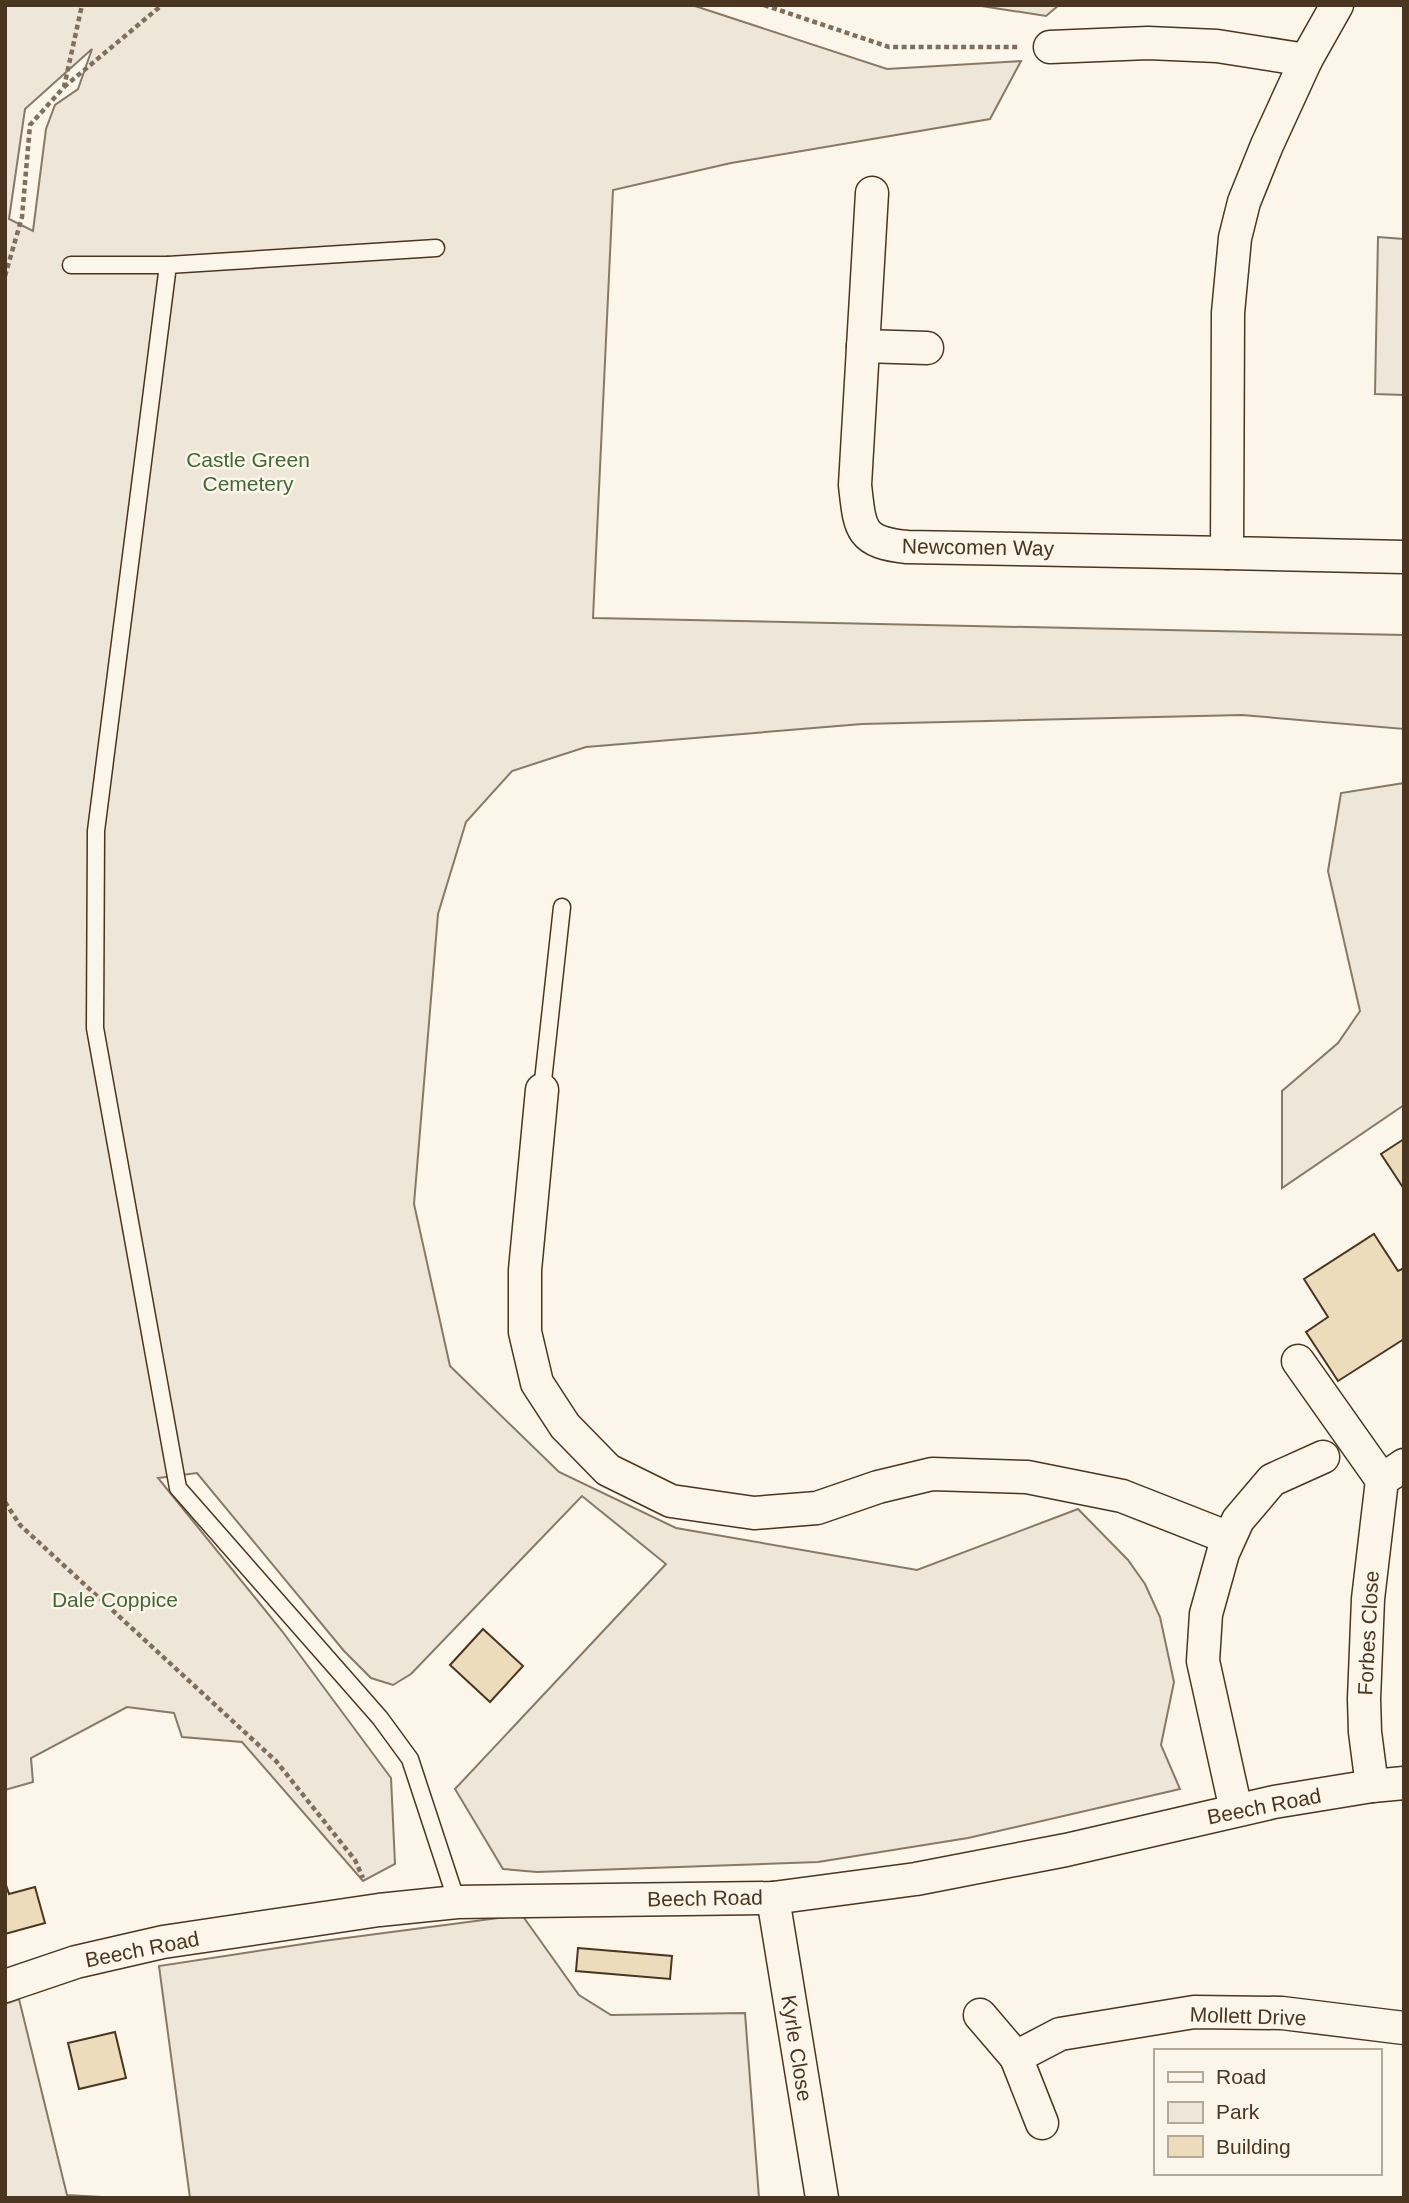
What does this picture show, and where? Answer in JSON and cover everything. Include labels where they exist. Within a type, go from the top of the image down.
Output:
[{"type":"street","points":[[1227,553],[1228,313],[1235,238],[1244,202],[1268,145],[1306,60],[1337,5]]},
{"type":"street","points":[[1050,47],[1148,43],[1217,46],[1306,60]]},
{"type":"street","name":"Newcomen Way","points":[[872,192],[855,485],[859,521],[867,535],[883,545],[907,548],[1404,557]]},
{"type":"street","points":[[863,346],[927,348]]},
{"type":"street","points":[[542,1090],[525,1270],[525,1332],[537,1383],[565,1426],[608,1470],[671,1501],[754,1513],[817,1508],[932,1474],[1027,1476],[1122,1496],[1229,1538]]},
{"type":"street","name":"Forbes Close","points":[[1298,1361],[1393,1473],[1368,1599],[1364,1699],[1365,1732],[1373,1786]]},
{"type":"street","points":[[1236,1810],[1203,1661],[1206,1614],[1223,1553],[1238,1520],[1272,1480],[1323,1457]]},
{"type":"street","name":"Beech Road","points":[[5,1986],[76,1962],[163,1942],[379,1910],[457,1902],[773,1898],[916,1879],[1066,1850],[1236,1810],[1404,1783]]},
{"type":"street","name":"Kyrle Close","points":[[773,1898],[822,2198]]},
{"type":"street","name":"Mollett Drive","points":[[1016,2057],[1059,2034],[1194,2011],[1282,2013],[1404,2028]]},
{"type":"street","points":[[980,2015],[1016,2057],[1042,2123]]},
{"type":"lane","points":[[71,265],[168,265],[436,248]]},
{"type":"lane","points":[[168,265],[96,831],[94,1028],[178,1488],[380,1718],[410,1759],[457,1902]]},
{"type":"lane","points":[[542,1090],[562,906]]},
{"type":"path","points":[[64,87],[82,5]]},
{"type":"path","points":[[5,276],[22,218],[30,125],[64,87],[162,5]]},
{"type":"path","points":[[764,5],[889,47],[1050,47]]},
{"type":"path","points":[[5,1502],[20,1525],[276,1761],[355,1860],[379,1910]]},
{"type":"green space","points":[[5,5],[692,5],[887,69],[1021,61],[990,119],[731,163],[613,190],[593,618],[1404,635],[1404,729],[1242,715],[862,724],[586,747],[512,771],[466,822],[438,914],[414,1204],[450,1366],[559,1472],[676,1528],[917,1570],[1078,1509],[1128,1560],[1145,1584],[1160,1617],[1174,1682],[1161,1745],[1180,1789],[968,1838],[818,1862],[537,1872],[503,1869],[455,1789],[666,1564],[582,1496],[411,1674],[393,1685],[371,1678],[344,1651],[197,1473],[158,1478],[282,1631],[391,1778],[395,1864],[363,1881],[242,1742],[182,1737],[174,1713],[127,1707],[31,1758],[33,1782],[5,1790]],"holes":[[[92,49],[78,89],[55,105],[46,129],[33,231],[9,219],[25,109]]]},
{"type":"green space","points":[[975,5],[1059,5],[1046,16]]},
{"type":"green space","points":[[1378,237],[1404,239],[1404,395],[1375,394]]},
{"type":"green space","points":[[1404,783],[1404,1105],[1282,1188],[1282,1091],[1338,1043],[1360,1011],[1328,871],[1341,793]]},
{"type":"green space","points":[[522,1915],[579,1995],[611,2015],[745,2013],[759,2198],[190,2198],[159,1966]]},
{"type":"green space","points":[[19,1999],[67,2195],[119,2198],[5,2198],[5,2004]]},
{"type":"building","points":[[1404,1139],[1404,1189],[1381,1154]]},
{"type":"building","points":[[1374,1234],[1398,1271],[1404,1268],[1404,1339],[1338,1381],[1306,1332],[1328,1317],[1304,1279]]},
{"type":"building","points":[[483,1629],[523,1666],[490,1702],[450,1665]]},
{"type":"building","points":[[5,1882],[9,1894],[35,1887],[45,1923],[5,1934]]},
{"type":"building","points":[[578,1948],[672,1956],[670,1979],[576,1971]]},
{"type":"building","points":[[115,2032],[126,2078],[79,2089],[68,2043]]},
{"type":"park label","name":"Castle Green Cemetery","points":[[248,471]]},
{"type":"park label","name":"Dale Coppice","points":[[115,1599]]}]
